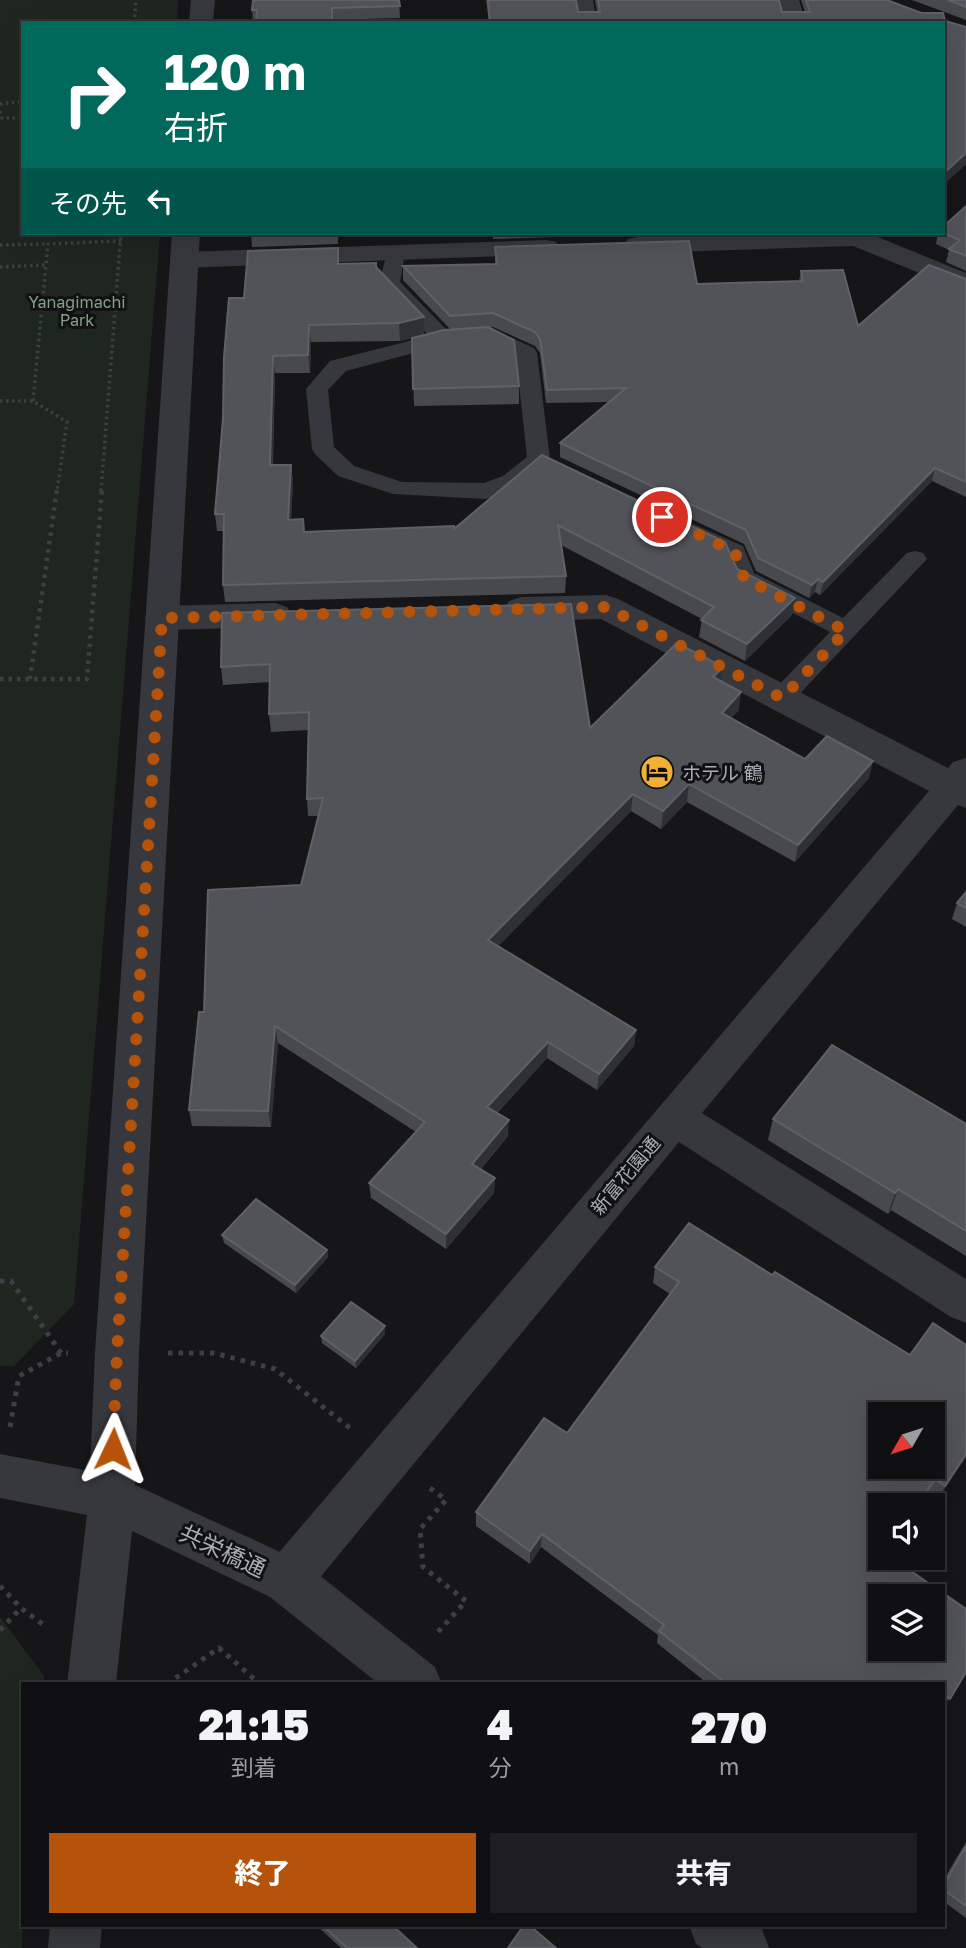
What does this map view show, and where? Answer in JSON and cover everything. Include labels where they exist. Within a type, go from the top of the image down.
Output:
[{"type":"street","points":[[201,21],[203,0]]},
{"type":"street","points":[[787,0],[793,21]]},
{"type":"street","points":[[612,246],[856,235],[966,283]]},
{"type":"street","points":[[91,1682],[112,1498],[117,1352],[185,246],[395,253],[572,247]]},
{"type":"street","points":[[495,609],[606,607],[782,698],[962,784]]},
{"type":"street","points":[[162,618],[300,614]]},
{"type":"street","name":"新富花園通","points":[[287,1580],[674,1117],[962,784]]},
{"type":"street","points":[[674,1117],[966,1303]]},
{"type":"street","name":"共栄橋通","points":[[0,1476],[112,1498],[287,1580],[415,1682]]},
{"type":"street","points":[[74,1948],[76,1927]]},
{"type":"street","points":[[717,1927],[743,1948]]},
{"type":"lane","points":[[584,0],[588,21]]},
{"type":"lane","points":[[395,253],[389,283],[444,339]]},
{"type":"lane","points":[[492,335],[526,353],[539,458],[511,481],[486,491],[401,489],[346,471],[323,449],[317,389],[338,366],[444,339],[492,335]]},
{"type":"lane","points":[[539,458],[564,470]]},
{"type":"lane","points":[[674,523],[735,552],[744,578],[846,631]]},
{"type":"lane","points":[[782,698],[915,559]]},
{"type":"path","points":[[134,21],[136,0]]},
{"type":"path","points":[[0,104],[21,102]]},
{"type":"path","points":[[0,111],[1,119],[21,118]]},
{"type":"path","points":[[0,679],[87,679],[121,235]]},
{"type":"path","points":[[0,245],[122,241]]},
{"type":"path","points":[[33,401],[48,244]]},
{"type":"path","points":[[0,267],[46,265]]},
{"type":"path","points":[[0,401],[33,401],[67,422],[30,679]]},
{"type":"path","points":[[0,1281],[10,1281],[61,1353]]},
{"type":"path","points":[[0,1476],[19,1376],[61,1353],[117,1352]]},
{"type":"path","points":[[0,1630],[21,1608]]},
{"type":"path","points":[[170,1682],[219,1648],[258,1682]]},
{"type":"green space","name":"Yanagimachi Park","points":[[0,0],[178,0],[177,21],[21,21],[21,235],[160,235],[74,1304],[14,1366],[0,1366]]},
{"type":"green space","points":[[0,1617],[44,1676],[44,1682],[21,1682],[22,1948],[0,1948]]},
{"type":"building","points":[[253,0],[399,0],[400,6],[332,8],[332,21],[256,21],[257,10],[252,10]]},
{"type":"building","points":[[488,0],[576,0],[578,12],[600,12],[598,0],[779,0],[782,12],[810,12],[806,0],[887,0],[921,13],[943,13],[945,21],[490,21]]},
{"type":"building","points":[[948,0],[966,0],[966,7]]},
{"type":"building","points":[[945,21],[966,27],[966,153],[945,172]]},
{"type":"building","points":[[966,206],[966,256],[949,249],[960,240],[945,234],[945,225]]},
{"type":"building","points":[[689,241],[697,284],[803,281],[801,271],[843,270],[858,326],[929,265],[966,279],[966,482],[935,468],[823,582],[818,579],[812,585],[758,558],[746,530],[560,443],[626,388],[547,390],[540,339],[535,332],[493,313],[450,316],[403,266],[497,264],[495,247]]},
{"type":"building","points":[[338,248],[338,264],[376,263],[376,267],[424,317],[399,323],[309,325],[308,355],[273,356],[270,465],[291,465],[288,520],[303,519],[304,532],[454,526],[454,529],[542,455],[725,542],[737,569],[795,598],[747,644],[701,620],[714,607],[558,525],[566,576],[223,585],[224,514],[215,514],[229,298],[244,298],[248,251]]},
{"type":"building","points":[[488,327],[514,340],[519,386],[413,389],[412,338],[444,330]]},
{"type":"building","points":[[571,604],[590,728],[677,643],[723,667],[713,677],[741,692],[722,713],[805,759],[827,736],[873,761],[798,845],[689,784],[663,811],[633,794],[488,940],[636,1030],[599,1074],[548,1042],[487,1107],[509,1120],[472,1164],[495,1178],[446,1234],[369,1183],[425,1122],[275,1026],[268,1111],[189,1110],[199,1012],[204,1012],[208,890],[301,885],[323,798],[307,799],[309,712],[269,714],[270,664],[221,667],[222,613]]},
{"type":"building","points":[[966,892],[966,908],[957,903]]},
{"type":"building","points":[[832,1045],[966,1124],[966,1231],[898,1189],[895,1193],[773,1119]]},
{"type":"building","points":[[256,1199],[327,1250],[295,1285],[222,1235]]},
{"type":"building","points":[[689,1223],[910,1355],[933,1323],[966,1345],[966,1454],[945,1486],[935,1479],[926,1493],[868,1493],[868,1570],[909,1570],[930,1584],[868,1584],[868,1661],[945,1661],[945,1595],[966,1609],[966,1672],[950,1699],[945,1696],[945,1682],[922,1680],[724,1682],[659,1631],[664,1625],[542,1534],[530,1551],[476,1512],[544,1418],[567,1433],[679,1282],[655,1267]]},
{"type":"building","points":[[351,1302],[385,1326],[355,1361],[321,1336]]},
{"type":"building","points":[[966,1846],[966,1906],[945,1890],[945,1883]]},
{"type":"building","points":[[324,1927],[394,1927],[417,1948],[347,1948]]},
{"type":"building","points":[[523,1927],[531,1927],[556,1948],[508,1948]]},
{"type":"place","name":"ホテル 鶴","points":[[657,772]]},
{"type":"route","points":[[113,1449],[162,618],[606,607],[782,698],[846,631],[744,578],[735,552],[662,517]]}]
